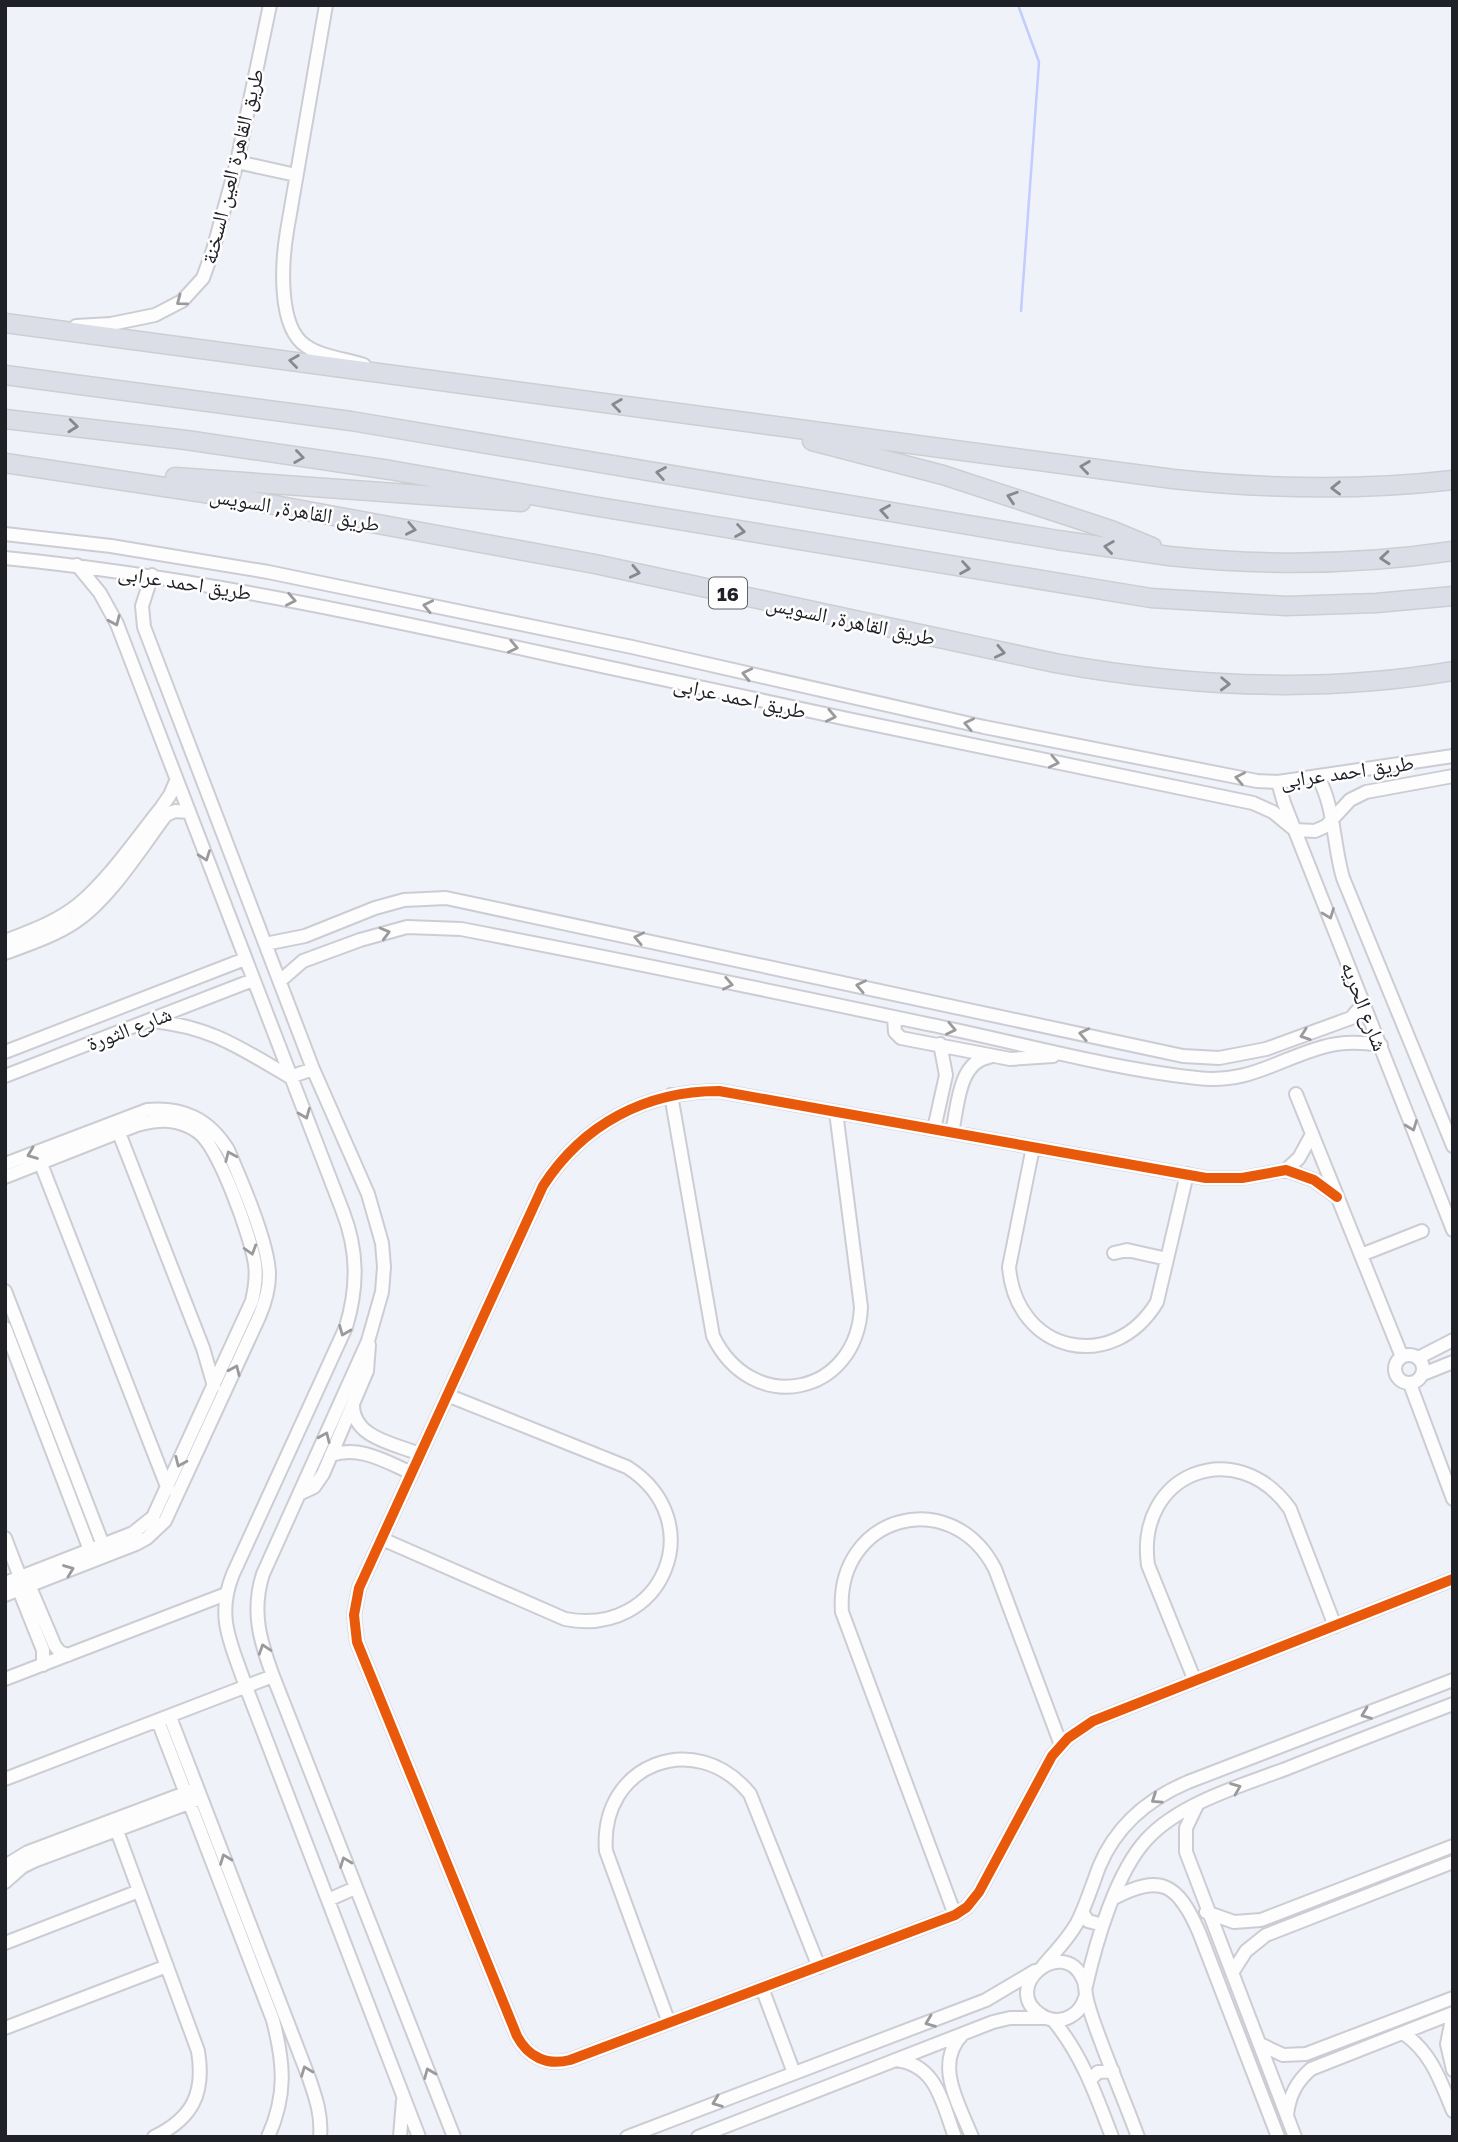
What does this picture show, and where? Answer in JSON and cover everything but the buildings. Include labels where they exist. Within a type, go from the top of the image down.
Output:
[{"type":"highway","points":[[5,323],[1215,483],[1341,488],[1453,480]]},
{"type":"highway","points":[[5,375],[364,423],[1033,536],[1168,555],[1242,561],[1318,562],[1359,561],[1453,551]]},
{"type":"highway","points":[[5,419],[186,440],[326,461],[1162,599],[1241,605],[1320,606],[1453,596]]},
{"type":"highway","points":[[731,421],[912,466],[1111,530],[1168,555]]},
{"type":"highway","name":"طريق القاهرة, السويس","points":[[5,463],[355,519],[595,564],[1042,661],[1132,676],[1210,684],[1288,686],[1366,682],[1453,671]]},
{"type":"highway","points":[[84,474],[146,475],[593,506]]},
{"type":"street","name":"طريق القاهرة العين السخنة","points":[[43,328],[99,325],[162,312],[182,301],[203,278],[209,265],[237,162],[270,5]]},
{"type":"street","points":[[326,5],[285,244],[285,299],[294,332],[310,349],[383,373]]},
{"type":"street","points":[[237,162],[296,174]]},
{"type":"street","name":"طريق احمد عرابى","points":[[5,534],[164,554],[371,594],[632,647],[984,727],[1247,779],[1278,782],[1453,756]]},
{"type":"street","name":"طريق احمد عرابى","points":[[5,558],[76,565],[259,594],[822,715],[1253,803],[1273,812],[1295,830],[1315,831],[1332,821],[1350,800],[1375,789],[1453,776]]},
{"type":"street","points":[[76,565],[106,603],[139,679],[348,1227],[356,1267],[352,1307],[346,1327],[226,1594],[224,1613],[246,1687],[419,2137]]},
{"type":"street","points":[[152,576],[143,596],[142,617],[160,670],[313,1069],[368,1194],[382,1243],[382,1292],[368,1341],[263,1574],[256,1601],[258,1629],[273,1676],[452,2131],[442,2137]]},
{"type":"street","points":[[366,616],[371,594]]},
{"type":"street","points":[[139,679],[160,670]]},
{"type":"street","points":[[1373,768],[1368,779],[1375,789]]},
{"type":"street","name":"شارع الحريه","points":[[1318,777],[1327,795],[1336,855],[1343,878],[1453,1146]]},
{"type":"street","points":[[5,941],[44,926],[93,891],[161,808],[176,781]]},
{"type":"street","name":"شارع الحريه","points":[[1278,782],[1364,1003],[1448,1203],[1453,1230]]},
{"type":"street","points":[[5,953],[47,937],[76,921],[105,895],[166,815],[175,811],[189,812]]},
{"type":"street","points":[[1319,887],[1343,878]]},
{"type":"street","points":[[265,944],[305,936],[375,908],[404,900],[446,898],[1170,1053],[1219,1058],[1266,1049],[1351,1018],[1364,1003]]},
{"type":"street","points":[[332,926],[340,947]]},
{"type":"street","points":[[280,981],[303,961],[407,927],[461,929],[894,1017],[1067,1056],[1208,1079],[1242,1077],[1322,1047],[1356,1043],[1381,1045]]},
{"type":"street","name":"شارع الثورة","points":[[5,1052],[245,958]]},
{"type":"street","points":[[789,996],[794,972]]},
{"type":"street","name":"شارع الثورة","points":[[5,1076],[253,979]]},
{"type":"street","points":[[894,1017],[895,1032],[901,1038],[940,1044],[991,1057],[1023,1059],[1067,1056]]},
{"type":"street","points":[[148,1021],[176,1024],[221,1037],[290,1077],[313,1069]]},
{"type":"street","points":[[934,1129],[946,1075],[940,1044]]},
{"type":"street","points":[[1170,1053],[1173,1074]]},
{"type":"street","points":[[952,1132],[968,1068],[976,1061],[991,1057]]},
{"type":"street","points":[[946,1075],[965,1078]]},
{"type":"street","points":[[1312,1134],[1300,1158],[1286,1170],[1259,1176],[1225,1178],[1186,1174],[719,1091],[671,1095],[640,1104],[611,1118],[573,1148],[543,1186],[357,1597],[357,1642],[520,2043],[535,2057],[549,2062],[563,2062],[955,1915],[979,1892],[1052,1756],[1076,1732],[1093,1721],[1453,1579]]},
{"type":"street","points":[[1296,1094],[1402,1357]]},
{"type":"street","points":[[671,1095],[713,1336],[720,1351],[731,1364],[751,1379],[775,1387],[792,1387],[824,1377],[848,1354],[861,1323],[862,1307],[836,1112]]},
{"type":"street","points":[[5,1164],[147,1110],[180,1110],[195,1116],[220,1136],[233,1161],[263,1242],[269,1272],[265,1303],[203,1426],[165,1521],[144,1534],[23,1584],[5,1583]]},
{"type":"street","points":[[5,1177],[153,1121],[179,1122],[201,1134],[216,1155],[251,1247],[256,1274],[252,1301],[214,1386],[210,1411]]},
{"type":"street","points":[[119,1133],[203,1348],[214,1386]]},
{"type":"street","points":[[1033,1147],[1009,1267],[1015,1299],[1033,1326],[1046,1336],[1077,1346],[1101,1345],[1124,1337],[1149,1316],[1157,1302],[1186,1174]]},
{"type":"street","points":[[41,1164],[168,1489]]},
{"type":"street","points":[[1286,1170],[1314,1180],[1337,1197]]},
{"type":"street","points":[[1361,1255],[1422,1231]]},
{"type":"street","points":[[1114,1253],[1127,1250],[1167,1259]]},
{"type":"street","points":[[5,1291],[10,1326],[90,1550]]},
{"type":"street","points":[[10,1326],[103,1545]]},
{"type":"street","points":[[299,1494],[317,1483],[331,1455],[368,1366],[368,1341]]},
{"type":"street","points":[[1418,1358],[1452,1343]]},
{"type":"street","points":[[203,1348],[216,1356],[227,1356]]},
{"type":"street","points":[[1423,1374],[1423,1365],[1418,1358],[1410,1355],[1402,1357],[1394,1367],[1396,1376],[1402,1382],[1410,1384],[1418,1381],[1423,1374],[1453,1362]]},
{"type":"street","points":[[1410,1384],[1453,1499]]},
{"type":"street","points":[[382,1539],[565,1619],[579,1621],[593,1622],[621,1615],[645,1600],[662,1577],[671,1550],[669,1522],[658,1495],[639,1475],[627,1467],[447,1395]]},
{"type":"street","points":[[353,1404],[357,1422],[369,1435],[421,1454]]},
{"type":"street","points":[[5,1595],[90,1550],[144,1534],[203,1426]]},
{"type":"street","points":[[362,1452],[369,1435]]},
{"type":"street","points":[[331,1455],[349,1451],[362,1452],[412,1473]]},
{"type":"street","points":[[289,1454],[313,1462]]},
{"type":"street","points":[[1195,1681],[1148,1565],[1146,1547],[1147,1528],[1154,1511],[1164,1496],[1192,1475],[1230,1469],[1265,1482],[1279,1494],[1290,1509],[1335,1626]]},
{"type":"street","points":[[955,1915],[842,1612],[842,1583],[850,1563],[862,1545],[885,1527],[913,1520],[935,1521],[956,1527],[979,1545],[995,1569],[1061,1745]]},
{"type":"street","points":[[5,1538],[23,1584],[43,1650],[43,1665]]},
{"type":"street","points":[[23,1584],[55,1646],[68,1655]]},
{"type":"street","points":[[5,1679],[226,1594]]},
{"type":"street","points":[[5,1779],[273,1676]]},
{"type":"street","points":[[1112,2137],[1090,2080],[1071,2042],[1049,2019],[1037,2012],[1028,1997],[1028,1988],[1039,1968],[1069,1935],[1082,1912],[1107,1851],[1135,1814],[1173,1788],[1453,1680]]},
{"type":"street","points":[[1399,1701],[1407,1722]]},
{"type":"street","points":[[695,2111],[701,2136],[971,2030],[1010,2018],[1071,2017],[1083,2003],[1104,1922],[1128,1867],[1145,1841],[1168,1820],[1260,1778],[1453,1704]]},
{"type":"street","points":[[164,1719],[278,2039],[283,2080],[280,2102],[268,2137]]},
{"type":"street","points":[[1252,1758],[1260,1778]]},
{"type":"street","points":[[668,2023],[606,1851],[605,1837],[611,1809],[626,1784],[649,1767],[662,1762],[683,1759],[705,1761],[730,1773],[750,1794],[819,1966]]},
{"type":"street","points":[[5,1866],[28,1852],[115,1825],[193,1796]]},
{"type":"street","points":[[193,1796],[315,2093],[322,2123],[320,2137]]},
{"type":"street","points":[[1197,1805],[1186,1828],[1186,1852],[1295,2137]]},
{"type":"street","points":[[5,1882],[22,1867],[115,1825]]},
{"type":"street","points":[[115,1825],[198,2051],[201,2081],[190,2110],[179,2122],[154,2137]]},
{"type":"street","points":[[1114,1898],[1140,1885],[1149,1884],[1168,1889],[1183,1902],[1209,1914],[1234,1922],[1261,1920],[1453,1846]]},
{"type":"street","points":[[1232,1973],[1246,1951],[1266,1935],[1453,1862]]},
{"type":"street","points":[[328,1900],[355,1888]]},
{"type":"street","points":[[5,1943],[139,1891]]},
{"type":"street","points":[[1183,1902],[1199,1932],[1278,2137]]},
{"type":"street","points":[[1082,1912],[1088,1921],[1099,1924],[1104,1922]]},
{"type":"street","points":[[1261,1920],[1259,1929],[1266,1935]]},
{"type":"street","points":[[627,2137],[965,2008],[1002,1992],[1051,1962],[1069,1965],[1083,1977],[1113,2071],[1139,2137]]},
{"type":"street","points":[[5,2028],[167,1966]]},
{"type":"street","points":[[762,1988],[794,2073]]},
{"type":"street","points":[[1260,2044],[1283,2055],[1295,2056],[1315,2051],[1453,1998]]},
{"type":"street","points":[[965,2008],[978,2014],[979,2021],[957,2040],[948,2062],[948,2073],[972,2137]]},
{"type":"street","points":[[1287,2116],[1288,2105],[1296,2085],[1311,2069],[1453,2013]]},
{"type":"street","points":[[1440,2080],[1443,2071],[1453,2072],[1447,2044],[1453,2013]]},
{"type":"street","points":[[1403,2033],[1422,2049],[1453,2110]]},
{"type":"street","points":[[1315,2051],[1313,2060],[1322,2064]]},
{"type":"street","points":[[894,2060],[905,2061],[925,2071],[941,2099],[955,2137]]},
{"type":"street","points":[[1090,2080],[1103,2070],[1113,2071]]},
{"type":"street","points":[[941,2099],[946,2094],[955,2094]]},
{"type":"street","points":[[400,2137],[404,2096]]},
{"type":"waterway","points":[[1018,5],[1039,62],[1021,311]]},
{"type":"cycle path","points":[[1337,1197],[1314,1180],[1286,1170],[1242,1178],[1206,1178],[719,1091],[666,1097],[619,1115],[577,1145],[543,1186],[359,1588],[354,1615],[357,1642],[517,2036],[521,2043],[539,2058],[562,2062],[955,1915],[967,1907],[979,1892],[1052,1756],[1068,1738],[1093,1721],[1453,1579]]}]
